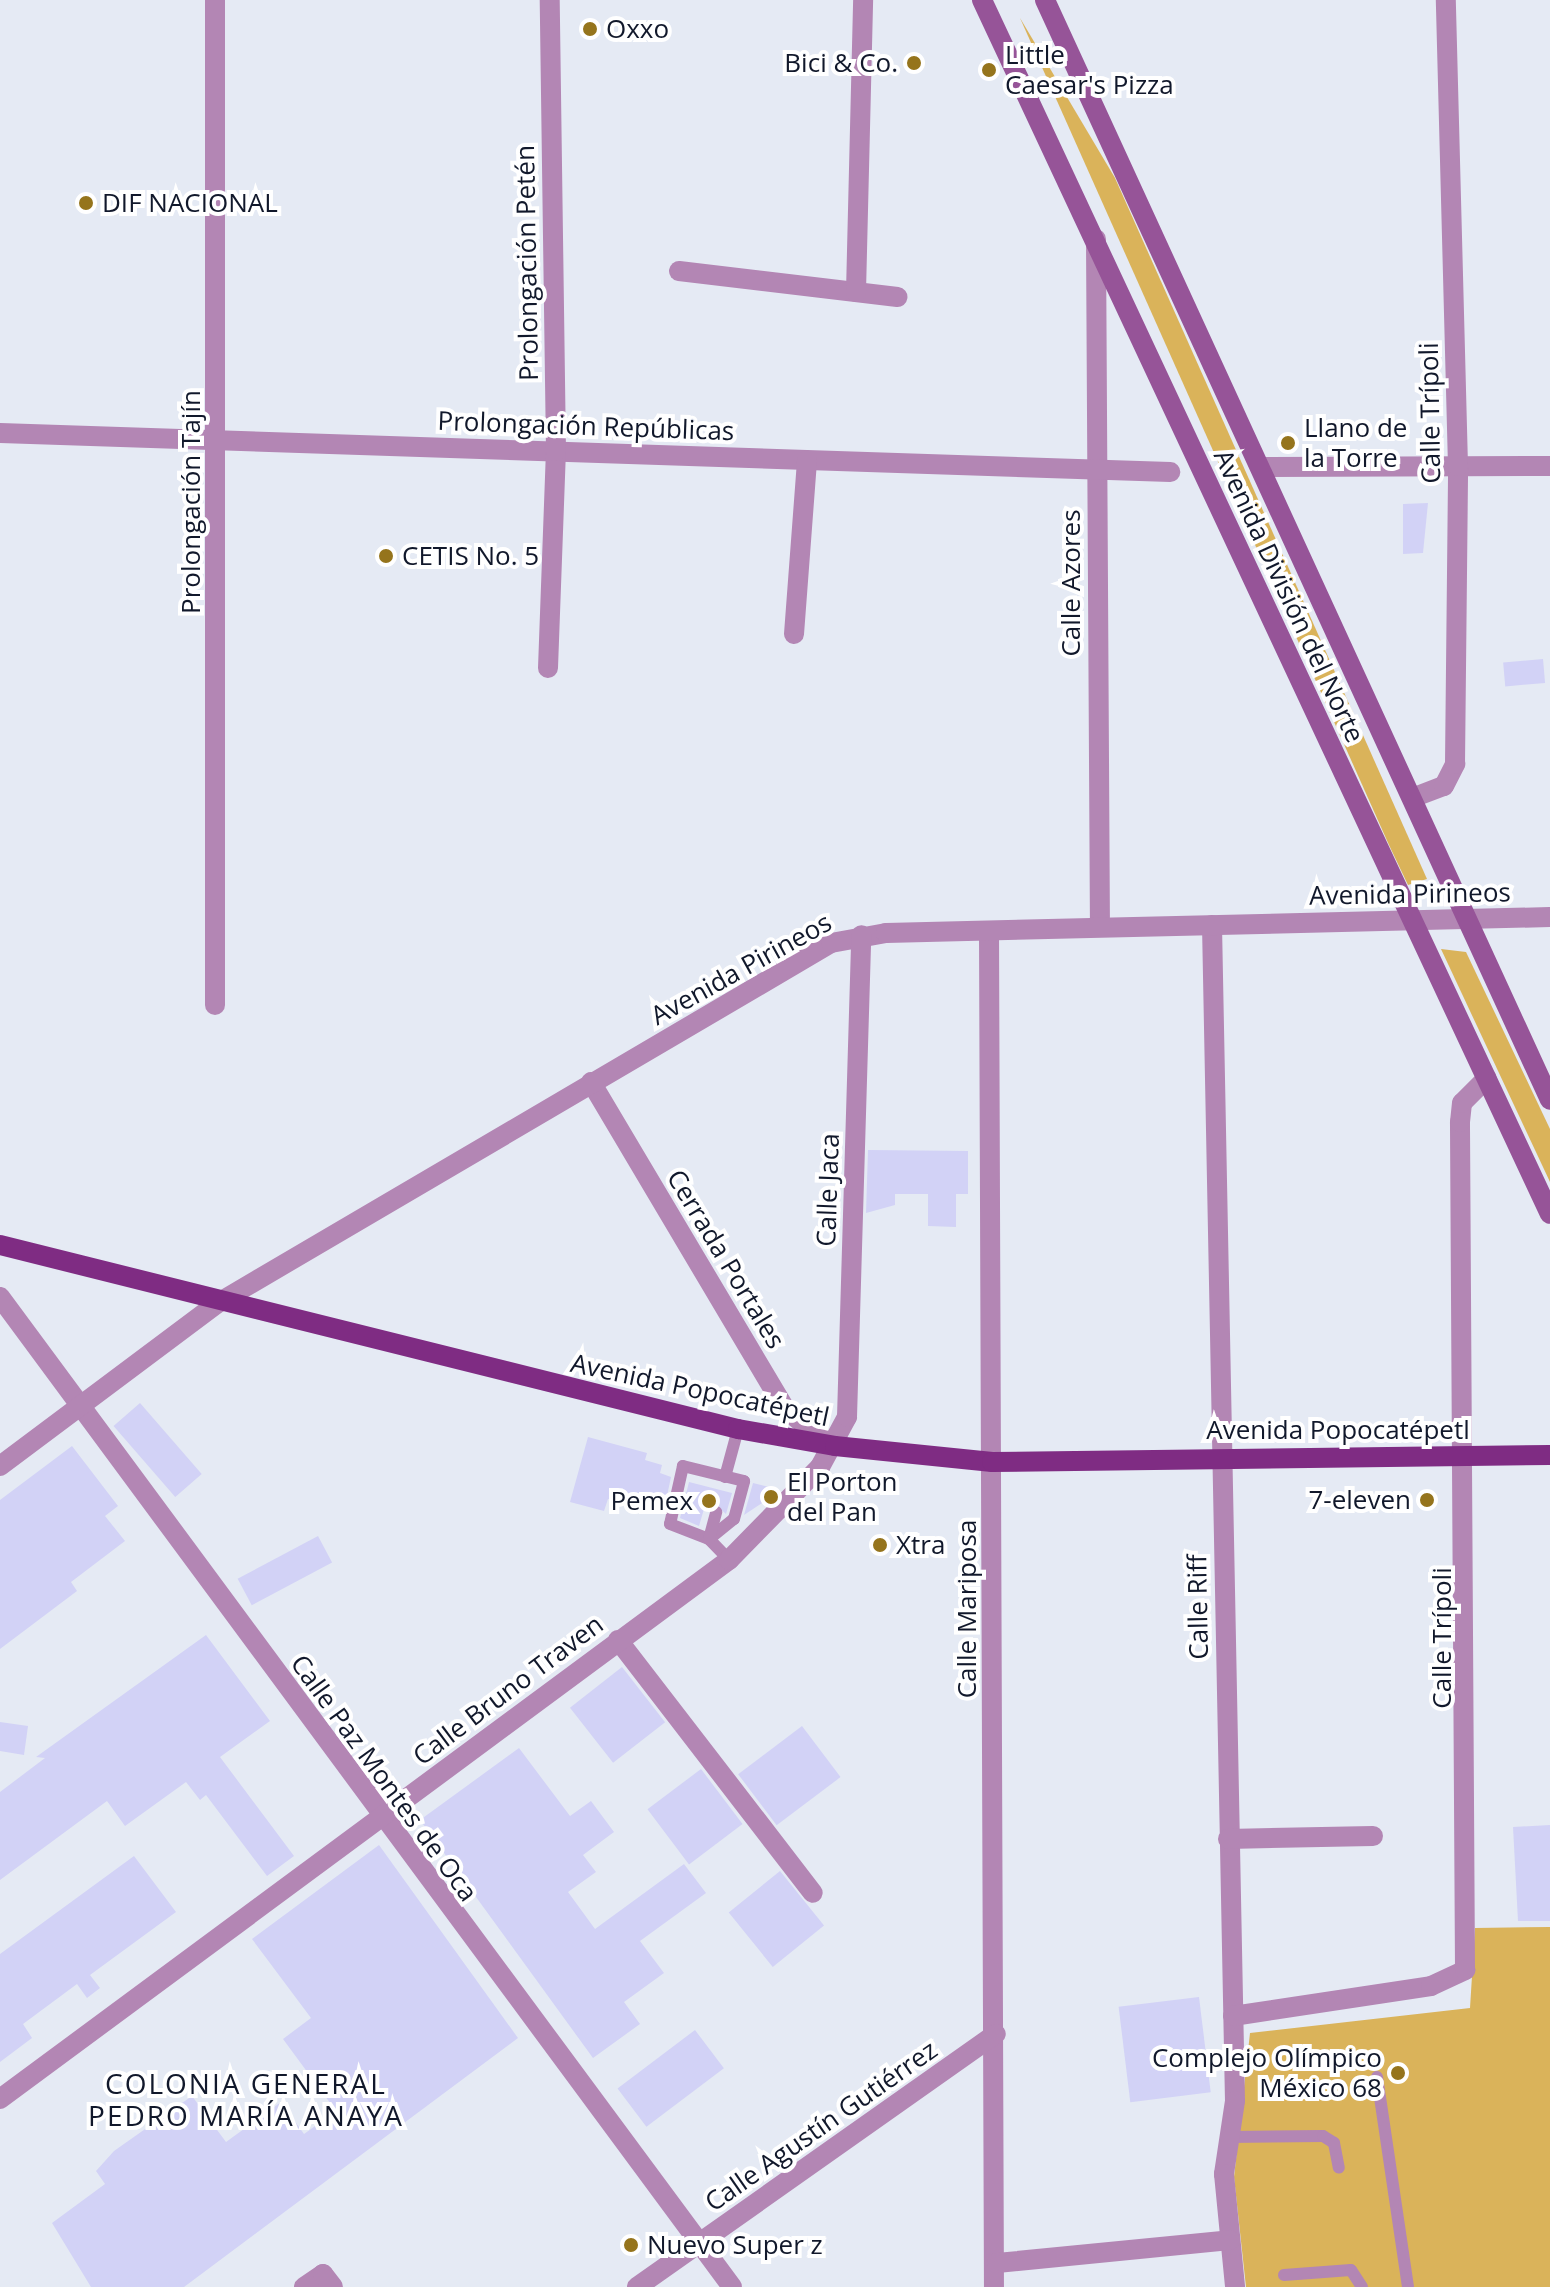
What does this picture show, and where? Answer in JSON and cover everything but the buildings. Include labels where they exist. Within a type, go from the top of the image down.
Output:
[{"type":"main road","name":"Avenida División del Norte","points":[[982,0],[1550,1214]]},
{"type":"main road","name":"Avenida División del Norte","points":[[1045,0],[1263,467],[1550,1100]]},
{"type":"main road","name":"Avenida Popocatépetl","points":[[0,1245],[218,1303],[738,1429],[835,1446],[992,1462],[1222,1455],[1550,1455]]},
{"type":"street","name":"Prolongación Tajín","points":[[215,0],[218,440],[215,1005]]},
{"type":"street","name":"Prolongación Petén","points":[[548,668],[556,451],[550,0]]},
{"type":"street","points":[[856,292],[863,0]]},
{"type":"street","name":"Calle Trípoli","points":[[1412,798],[1444,786],[1455,764],[1458,466],[1446,0]]},
{"type":"street","name":"Calle Azores","points":[[1096,239],[1100,927]]},
{"type":"street","points":[[679,271],[897,297]]},
{"type":"street","name":"Prolongación Repúblicas","points":[[0,433],[1170,472]]},
{"type":"street","points":[[794,634],[807,460]]},
{"type":"street","points":[[1263,467],[1550,466]]},
{"type":"street","name":"Avenida Pirineos","points":[[0,1466],[218,1303],[831,943],[861,935],[1550,917]]},
{"type":"street","name":"Calle Riff","points":[[1212,925],[1233,2016],[1230,2240],[1235,2287]]},
{"type":"street","name":"Calle Mariposa","points":[[989,931],[997,2263],[994,2287]]},
{"type":"street","name":"Calle Jaca","points":[[835,1446],[847,1417],[861,935]]},
{"type":"street","name":"Calle Trípoli","points":[[1233,2016],[1431,1986],[1465,1970],[1467,1455],[1460,1122],[1462,1103],[1487,1078]]},
{"type":"street","name":"Cerrada Portales","points":[[591,1082],[786,1410],[835,1446]]},
{"type":"street","name":"Calle Paz Montes de Oca","points":[[0,1297],[81,1404],[380,1819],[732,2287]]},
{"type":"street","name":"Calle Bruno Traven","points":[[0,2099],[729,1560],[788,1507],[835,1446]]},
{"type":"street","points":[[618,1640],[813,1893]]},
{"type":"street","points":[[1228,1839],[1373,1836]]},
{"type":"street","name":"Calle Agustín Gutiérrez","points":[[637,2287],[996,2034]]},
{"type":"street","points":[[997,2263],[1230,2240]]},
{"type":"street","points":[[304,2287],[328,2280]]},
{"type":"lane","points":[[725,1477],[738,1429]]},
{"type":"lane","points":[[709,1539],[734,1519],[744,1481],[683,1466],[669,1520],[709,1539],[729,1560]]},
{"type":"lane","points":[[709,1539],[716,1512]]},
{"type":"lane","points":[[1377,2077],[1408,2287]]},
{"type":"lane","points":[[1229,2137],[1323,2136],[1334,2143],[1339,2168]]},
{"type":"lane","points":[[1284,2275],[1344,2268],[1362,2287]]},
{"type":"shaded area","points":[[1020,18],[1115,178],[1427,879],[1408,885],[1389,845]]},
{"type":"shaded area","points":[[1441,949],[1466,952],[1550,1129],[1550,1182]]},
{"type":"shaded area","name":"Complejo Olímpico México 68","points":[[1550,1927],[1550,2287],[1246,2287],[1234,2177],[1250,2033],[1470,2008],[1475,1928]]},
{"type":"place","name":"Oxxo","points":[[590,29]]},
{"type":"place","name":"Bici & Co.","points":[[914,63]]},
{"type":"place","name":"Little Caesar's Pizza","points":[[989,70]]},
{"type":"place","name":"DIF NACIONAL","points":[[86,203]]},
{"type":"place","name":"Llano de la Torre","points":[[1288,443]]},
{"type":"place","name":"CETIS No. 5","points":[[386,556]]},
{"type":"place","name":"El Porton del Pan","points":[[771,1497]]},
{"type":"place","name":"7-eleven","points":[[1427,1500]]},
{"type":"place","name":"Pemex","points":[[709,1501]]},
{"type":"place","name":"Xtra","points":[[880,1545]]},
{"type":"place","name":"Complejo Olímpico México 68","points":[[1398,2073]]},
{"type":"place","name":"Nuevo Super z","points":[[631,2245]]},
{"type":"district","name":"COLONIA GENERAL PEDRO MARÍA ANAYA","points":[[246,2099]]}]
